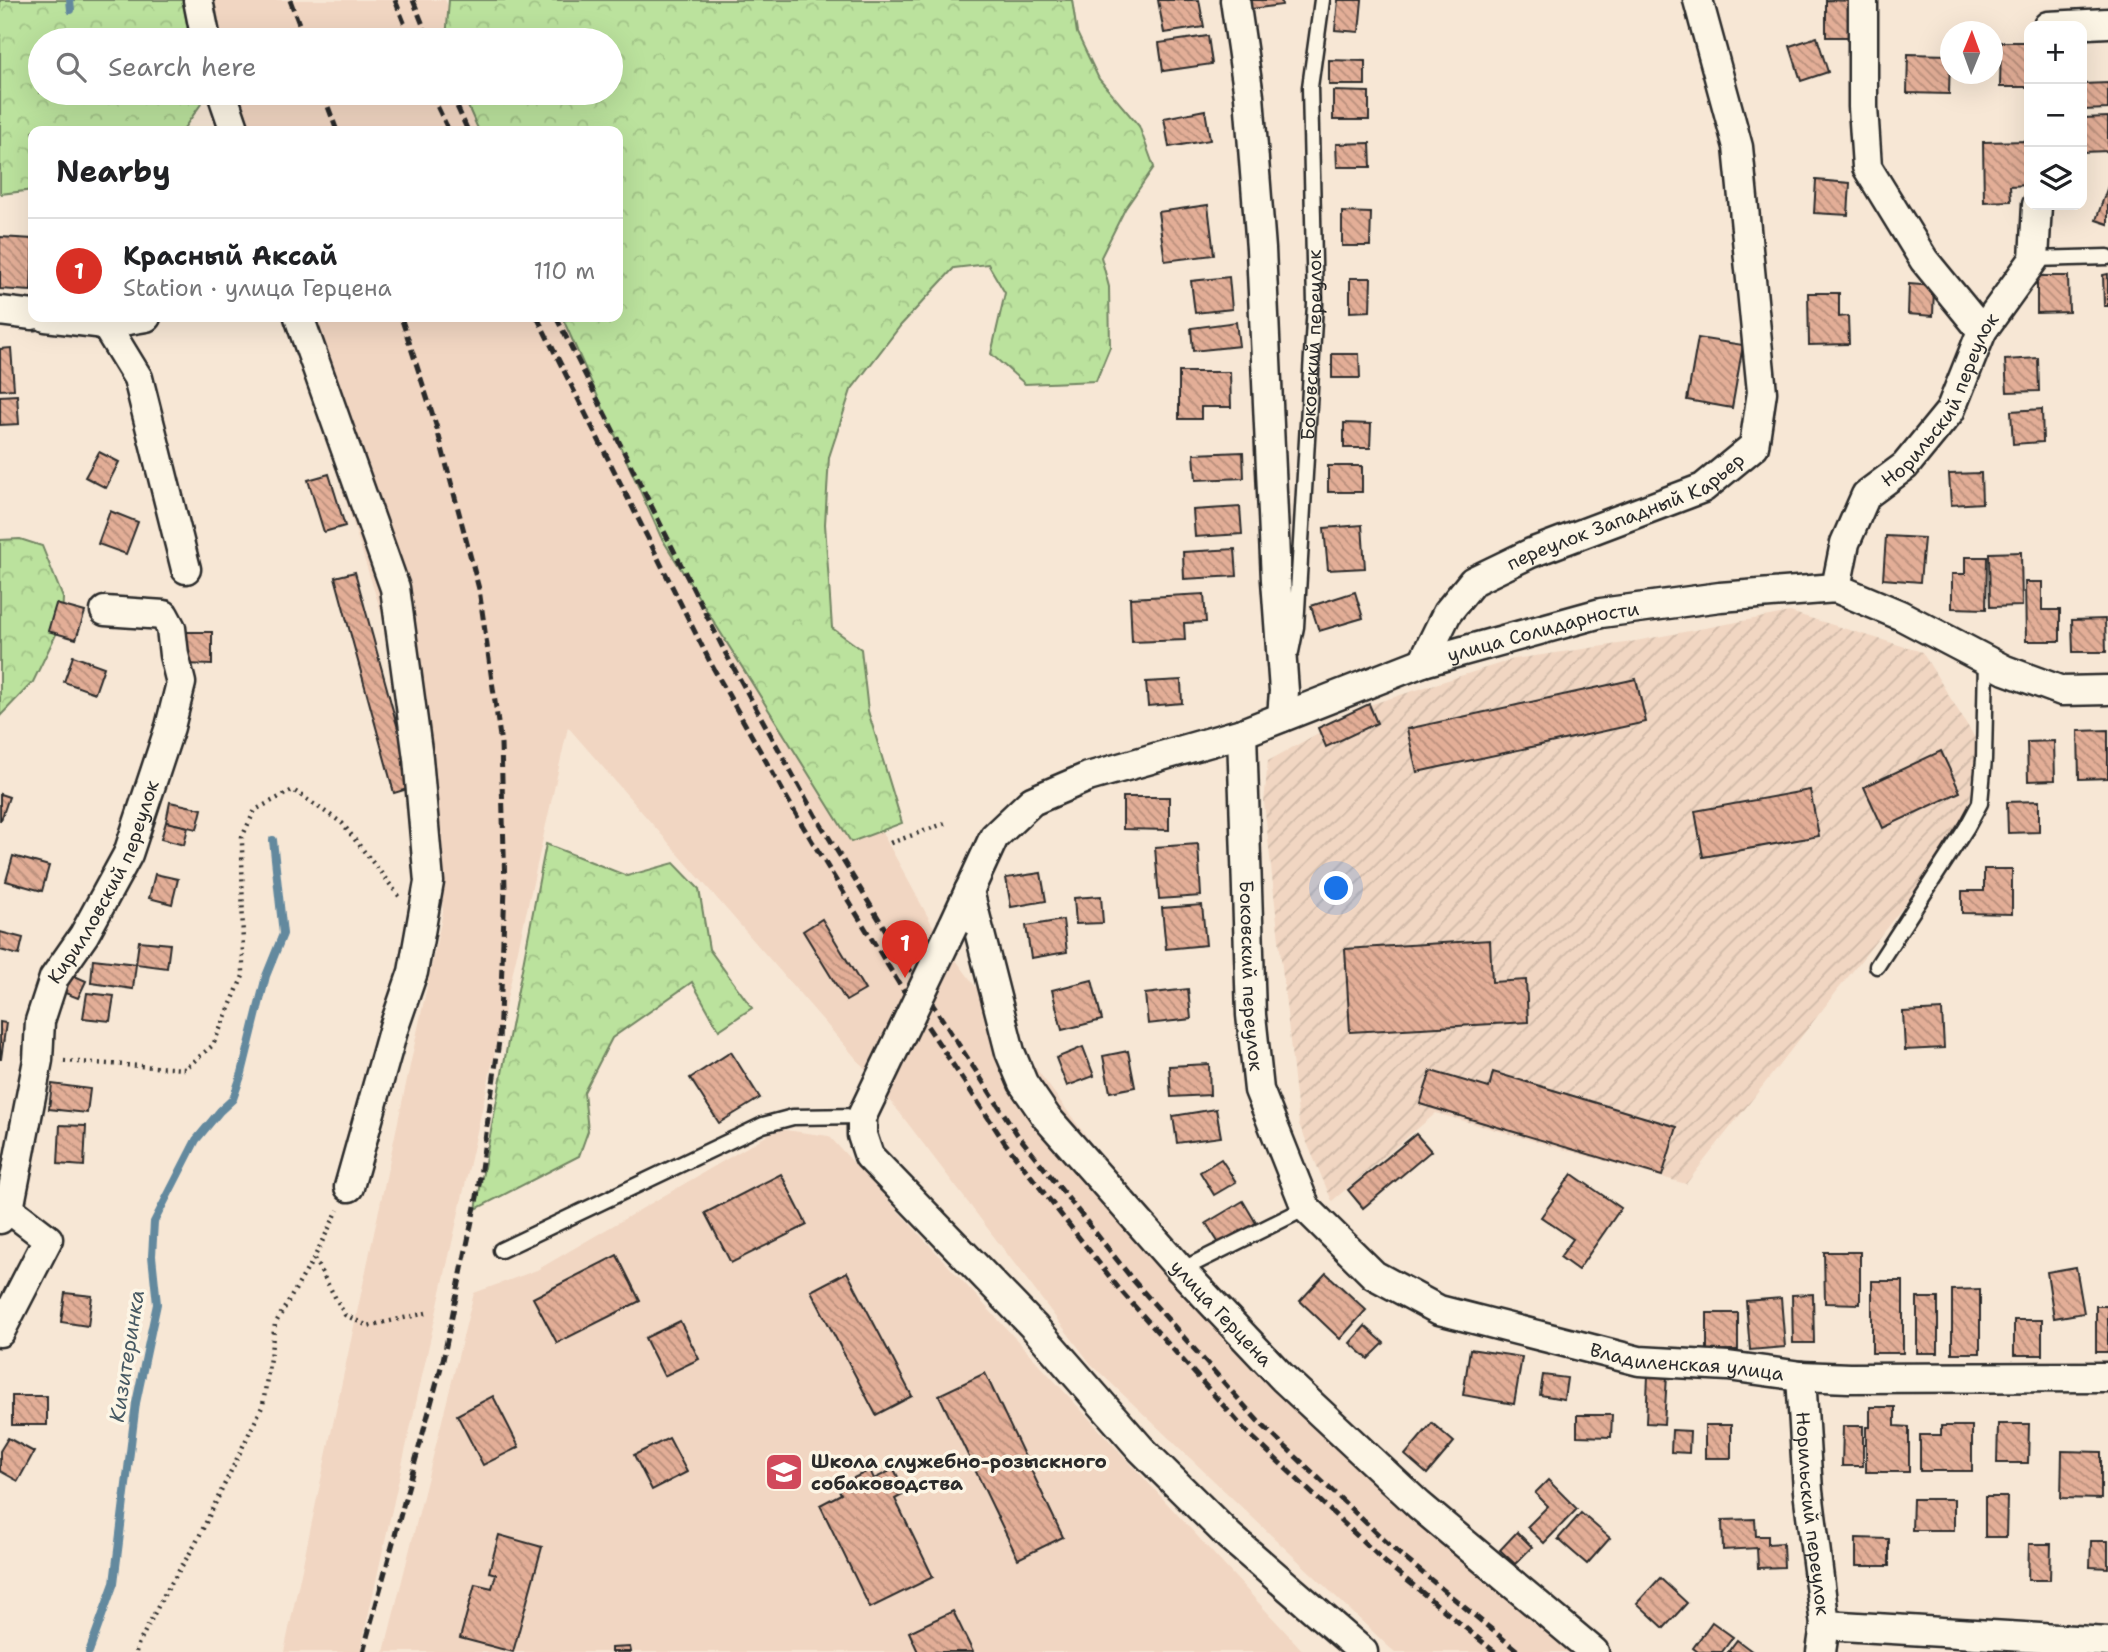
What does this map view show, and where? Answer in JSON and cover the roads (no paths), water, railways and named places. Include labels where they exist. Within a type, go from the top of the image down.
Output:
[{"type":"street","points":[[198,0],[204,28]]},
{"type":"street","name":"Боковский переулок","points":[[1236,0],[1249,96],[1261,249],[1283,704]]},
{"type":"street","name":"переулок Западный Карьер","points":[[1423,662],[1447,614],[1473,581],[1531,552],[1703,488],[1754,446],[1762,392],[1738,147],[1698,0]]},
{"type":"street","points":[[1863,0],[1863,107],[1867,167],[1924,260],[1982,331]]},
{"type":"street","points":[[2048,0],[2048,21]]},
{"type":"street","points":[[2087,24],[2108,23]]},
{"type":"street","points":[[226,105],[233,126]]},
{"type":"street","points":[[2034,259],[2037,210]]},
{"type":"street","name":"Норильский переулок","points":[[1836,588],[1845,543],[1866,495],[1905,466],[1950,411],[1982,331],[2034,259]]},
{"type":"street","points":[[0,311],[28,314]]},
{"type":"street","points":[[88,322],[117,322]]},
{"type":"street","points":[[301,322],[395,588],[418,758],[429,882],[413,972],[394,1027],[349,1187]]},
{"type":"street","points":[[105,324],[138,378],[186,569]]},
{"type":"street","name":"улица Солидарности","points":[[969,891],[994,837],[1032,801],[1088,776],[1242,733],[1283,704],[1601,613],[1720,597],[1836,588],[1900,615],[2005,670],[2062,691],[2108,690]]},
{"type":"street","name":"Кирилловский переулок","points":[[5,1214],[38,1060],[40,1021],[54,978],[84,935],[128,855],[170,727],[181,684],[171,628],[164,615],[105,611]]},
{"type":"street","name":"Боковский переулок","points":[[1242,733],[1251,1016],[1259,1090],[1306,1208]]},
{"type":"street","points":[[969,891],[862,1116],[862,1135],[869,1156],[1035,1328],[1141,1449],[1229,1536],[1363,1652]]},
{"type":"street","name":"улица Герцена","points":[[969,891],[1010,1052],[1023,1083],[1046,1118],[1181,1270],[1283,1378],[1419,1504],[1594,1652]]},
{"type":"street","name":"Владиленская улица","points":[[1306,1208],[1374,1275],[1439,1310],[1639,1361],[1728,1366],[1801,1376],[1849,1378],[2108,1377]]},
{"type":"street","points":[[0,1332],[48,1239],[5,1214]]},
{"type":"street","name":"Норильский переулок","points":[[1801,1376],[1808,1491],[1823,1638]]},
{"type":"street","points":[[1823,1638],[2108,1642]]},
{"type":"lane","name":"Боковский переулок","points":[[1283,704],[1296,626],[1315,304],[1310,87],[1322,0]]},
{"type":"lane","points":[[2034,259],[2108,257]]},
{"type":"lane","points":[[1877,966],[1967,827],[1979,803],[1984,760],[1986,660]]},
{"type":"lane","points":[[502,1250],[763,1125],[793,1117],[862,1116]]},
{"type":"lane","points":[[1181,1270],[1306,1208]]},
{"type":"waterway","name":"Кизитеринка","points":[[70,0],[71,10]]},
{"type":"waterway","name":"Кизитеринка","points":[[89,1652],[114,1583],[136,1403],[157,1304],[152,1256],[154,1222],[196,1140],[233,1099],[242,1073],[266,976],[283,934],[273,840]]},
{"type":"railway","points":[[290,0],[300,28]]},
{"type":"railway","points":[[395,0],[406,28]]},
{"type":"railway","points":[[413,0],[424,28]]},
{"type":"railway","points":[[327,105],[335,126]]},
{"type":"railway","points":[[437,105],[447,126]]},
{"type":"railway","points":[[456,105],[466,126]]},
{"type":"railway","points":[[363,1652],[443,1360],[477,1197],[499,1041],[505,888],[501,744],[479,589],[436,425],[403,322]]},
{"type":"railway","points":[[540,322],[711,664],[801,823],[898,982],[1005,1143],[1120,1290],[1247,1432],[1386,1563],[1495,1652]]},
{"type":"railway","points":[[559,322],[726,654],[815,815],[912,973],[1017,1134],[1133,1280],[1258,1421],[1397,1552],[1519,1652]]},
{"type":"place","name":"Красный Аксай","points":[[905,978]]},
{"type":"place","name":"Школа служебно-розыскного собаководства","points":[[784,1472]]}]
